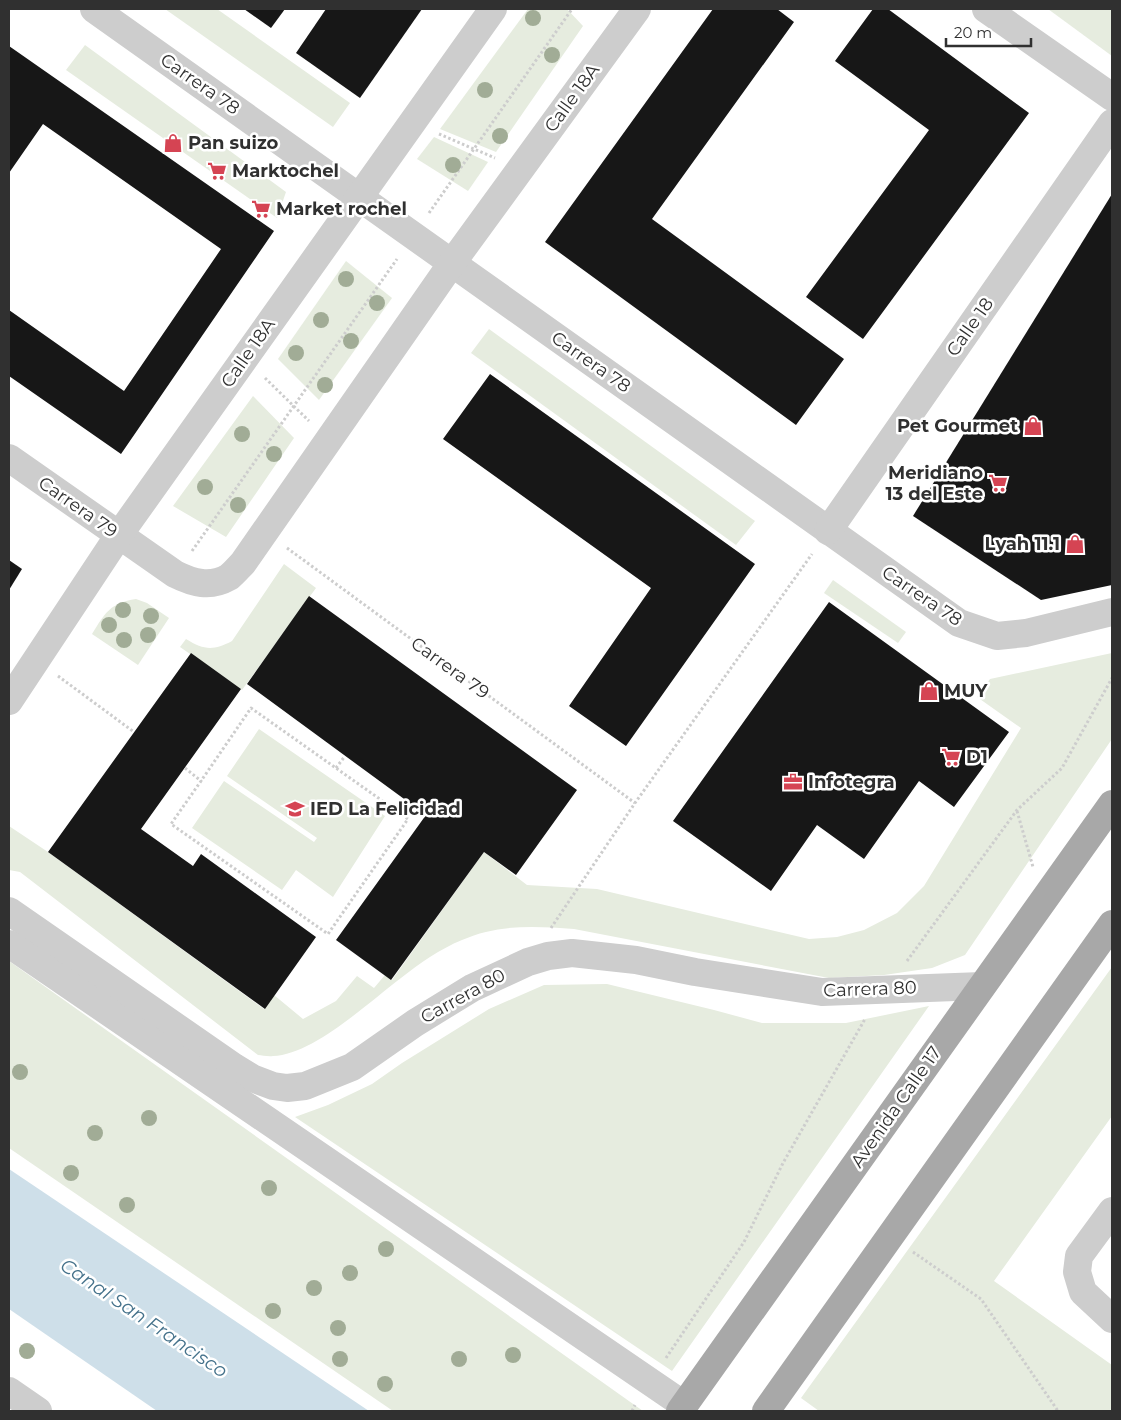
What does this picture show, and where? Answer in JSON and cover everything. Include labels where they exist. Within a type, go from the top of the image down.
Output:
[{"type":"main road","name":"Avenida Calle 17","points":[[682,1408],[1112,804]]},
{"type":"main road","points":[[770,1410],[1112,924]]},
{"type":"street","name":"Carrera 78","points":[[94,9],[452,263],[821,541],[958,622],[997,636],[1026,633],[1112,612]]},
{"type":"street","name":"Calle 18A","points":[[9,701],[119,535],[493,9]]},
{"type":"street","name":"Calle 18A","points":[[229,576],[243,563],[452,263],[637,9]]},
{"type":"street","points":[[986,9],[1112,98]]},
{"type":"street","name":"Calle 18","points":[[821,541],[1112,123]]},
{"type":"street","name":"Carrera 79","points":[[9,458],[175,574],[192,583],[210,583],[229,576]]},
{"type":"street","name":"Carrera 80","points":[[9,911],[234,1067],[273,1086],[287,1088],[305,1086],[352,1068],[415,1023],[472,988],[528,962],[548,956],[572,953],[636,960],[695,972],[822,992],[982,986]]},
{"type":"street","points":[[9,944],[650,1382],[682,1408]]},
{"type":"street","points":[[1112,1211],[1079,1256],[1077,1272],[1083,1292],[1112,1319]]},
{"type":"street","points":[[9,1391],[38,1411]]},
{"type":"path","points":[[175,574],[572,9]]},
{"type":"path","points":[[432,131],[500,161]]},
{"type":"path","points":[[261,373],[313,425]]},
{"type":"path","name":"Carrera 79","points":[[264,532],[635,803]]},
{"type":"path","points":[[528,962],[635,803],[821,541]]},
{"type":"path","points":[[53,672],[134,732]]},
{"type":"path","points":[[632,1411],[744,1242],[783,1163],[862,1022],[1017,810],[1062,768],[1112,678]]},
{"type":"path","points":[[251,708],[408,819],[328,934],[171,824],[200,781],[251,708]]},
{"type":"path","points":[[336,768],[345,756]]},
{"type":"path","points":[[185,768],[200,781]]},
{"type":"path","points":[[1017,810],[1043,901]]},
{"type":"path","points":[[913,1252],[981,1299],[1058,1411]]},
{"type":"shaded area","points":[[165,9],[217,9],[350,103],[333,127]]},
{"type":"shaded area","points":[[528,9],[567,9],[583,26],[496,152],[440,129]]},
{"type":"shaded area","points":[[1048,9],[1112,9],[1112,56]]},
{"type":"shaded area","points":[[85,45],[286,192],[277,218],[66,70]]},
{"type":"shaded area","points":[[434,137],[488,162],[468,191],[417,159]]},
{"type":"shaded area","points":[[346,261],[392,298],[319,400],[278,359]]},
{"type":"shaded area","points":[[489,329],[755,521],[736,545],[471,353]]},
{"type":"shaded area","points":[[253,396],[294,438],[226,537],[173,506]]},
{"type":"shaded area","points":[[284,564],[316,588],[242,690],[180,647],[186,639],[209,648],[232,641]]},
{"type":"shaded area","points":[[833,580],[906,632],[898,643],[824,593]]},
{"type":"shaded area","points":[[136,599],[147,603],[169,618],[138,665],[92,634],[101,620],[114,606]]},
{"type":"shaded area","points":[[1112,653],[1112,739],[965,955],[932,968],[884,975],[829,978],[574,929],[517,927],[489,931],[462,940],[446,948],[415,967],[340,1026],[323,1037],[289,1053],[267,1056],[258,1055],[20,872],[9,870],[9,826],[48,852],[264,1009],[274,995],[303,1019],[336,1001],[357,976],[374,988],[385,975],[392,980],[484,852],[527,885],[597,889],[809,939],[837,937],[864,930],[897,913],[924,886],[1021,728],[977,697],[990,679]]},
{"type":"shaded area","points":[[259,729],[385,816],[333,897],[296,870],[282,890],[192,828],[224,781],[314,842],[317,838],[227,776]]},
{"type":"shaded area","points":[[9,961],[643,1411],[393,1411],[9,1148]]},
{"type":"shaded area","points":[[1112,967],[1112,1116],[994,1281],[1112,1365],[1112,1411],[819,1411],[801,1398]]},
{"type":"shaded area","points":[[607,984],[762,1023],[846,1023],[929,1006],[672,1371],[295,1117],[328,1105],[372,1084],[489,1009],[544,985]]},
{"type":"water","name":"Canal San Francisco","points":[[9,1169],[369,1411],[157,1411],[9,1309]]},
{"type":"building","points":[[244,9],[285,9],[271,28]]},
{"type":"building","points":[[326,9],[422,9],[360,98],[296,53]]},
{"type":"building","points":[[713,9],[777,9],[794,22],[652,219],[844,359],[796,425],[545,242]]},
{"type":"building","points":[[873,9],[888,9],[1029,113],[863,339],[806,297],[929,130],[835,61]]},
{"type":"building","points":[[9,46],[274,231],[121,454],[9,376],[9,310],[124,391],[221,249],[43,124],[9,173]]},
{"type":"building","points":[[1112,194],[1112,585],[1041,600],[913,516]]},
{"type":"building","points":[[490,374],[755,564],[626,746],[569,706],[651,588],[443,439]]},
{"type":"building","points":[[9,560],[22,569],[9,590]]},
{"type":"building","points":[[309,596],[577,790],[516,875],[484,852],[391,980],[336,940],[426,815],[247,684]]},
{"type":"building","points":[[829,602],[1009,732],[954,807],[919,781],[864,859],[817,825],[771,891],[673,821]]},
{"type":"building","points":[[191,653],[241,689],[141,829],[193,866],[201,854],[316,937],[265,1009],[48,852]]},
{"type":"place","name":"Pan suizo","points":[[173,143]]},
{"type":"place","name":"Marktochel","points":[[217,171]]},
{"type":"place","name":"Market rochel","points":[[261,209]]},
{"type":"place","name":"Pet Gourmet","points":[[1033,426]]},
{"type":"place","name":"Meridiano 13 del Este","points":[[998,483]]},
{"type":"place","name":"Lyah 11.1","points":[[1075,544]]},
{"type":"place","name":"MUY","points":[[929,691]]},
{"type":"place","name":"D1","points":[[951,757]]},
{"type":"place","name":"Infotegra","points":[[793,782]]},
{"type":"place","name":"IED La Felicidad","points":[[295,809]]}]
